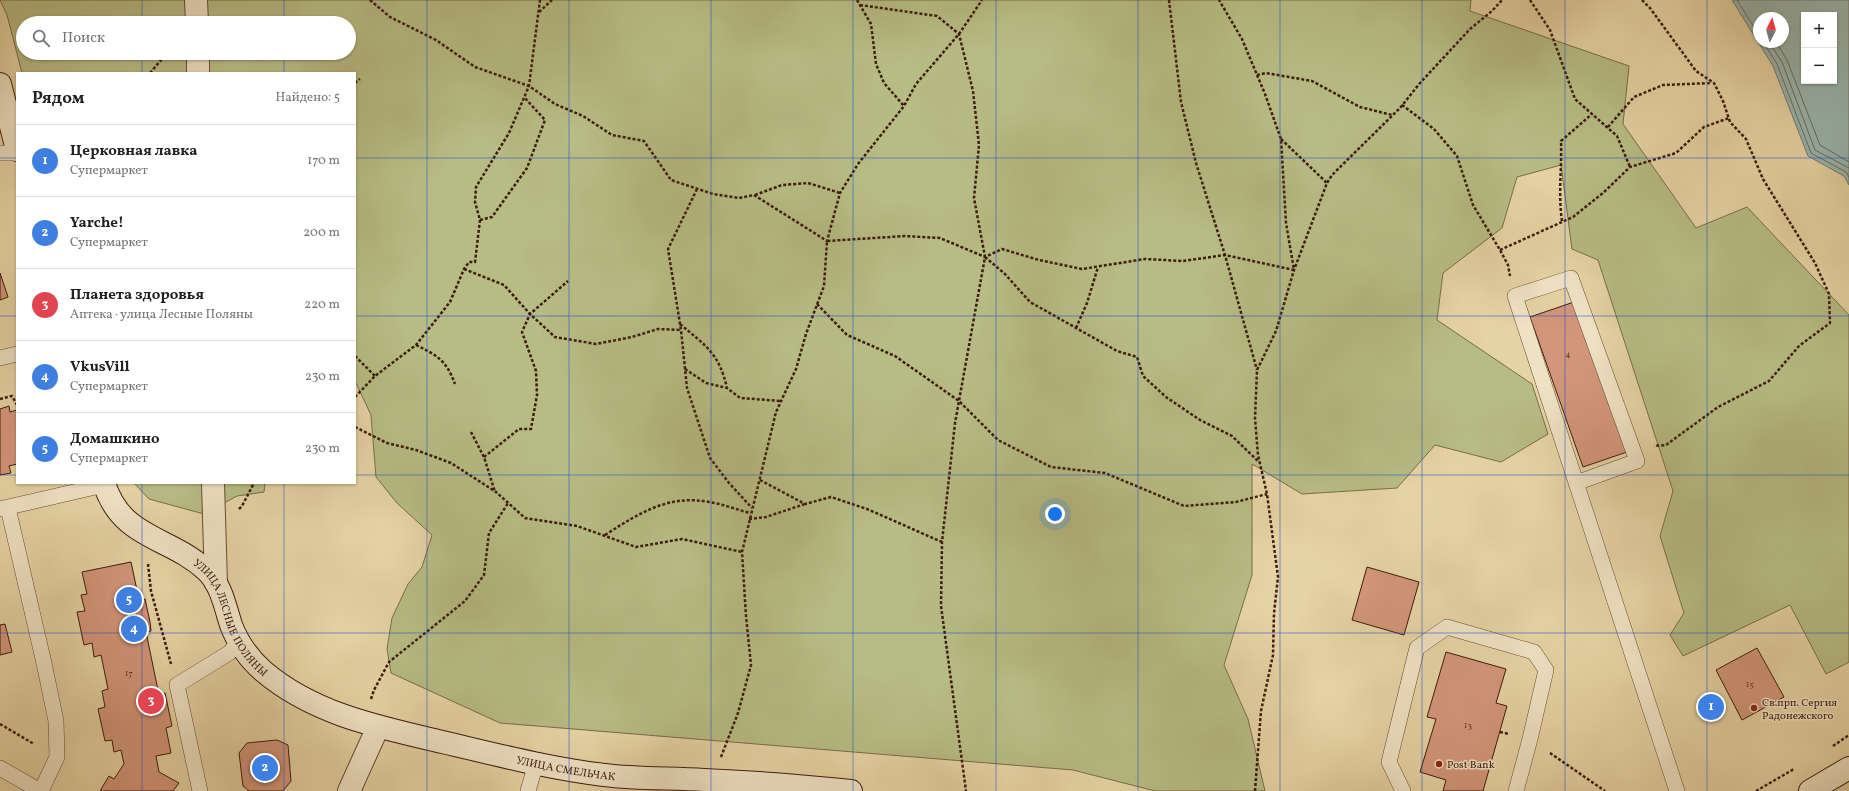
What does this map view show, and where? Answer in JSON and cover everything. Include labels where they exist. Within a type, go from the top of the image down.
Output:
[{"type":"street","points":[[196,0],[197,16]]},
{"type":"street","points":[[198,60],[198,72]]},
{"type":"street","points":[[0,84],[16,146]]},
{"type":"street","name":"УЛИЦА ЛЕСНЫЕ ПОЛЯНЫ","points":[[104,484],[110,500],[124,520],[208,571],[216,583],[239,642],[249,658],[277,682],[318,706],[372,725]]},
{"type":"street","points":[[213,484],[216,583]]},
{"type":"street","points":[[349,791],[372,725]]},
{"type":"street","name":"УЛИЦА СМЕЛЬЧАК","points":[[372,725],[536,763],[605,775],[713,786],[773,783],[851,791]]},
{"type":"street","points":[[1810,791],[1849,768]]},
{"type":"lane","points":[[0,152],[16,153]]},
{"type":"lane","points":[[1576,483],[1637,461],[1571,278],[1515,296],[1576,483],[1678,791]]},
{"type":"lane","points":[[0,358],[16,354]]},
{"type":"lane","points":[[0,768],[41,791],[57,757],[56,721],[44,663],[4,508],[104,484]]},
{"type":"lane","points":[[1403,791],[1389,762],[1417,648],[1447,627],[1534,652],[1546,670],[1516,791]]},
{"type":"lane","points":[[200,791],[177,685],[229,653],[239,642]]},
{"type":"lane","points":[[528,791],[536,763]]},
{"type":"path","points":[[370,0],[390,18],[436,40],[475,67],[529,86],[555,104],[583,116],[612,135],[644,141],[671,180],[697,189],[739,198],[754,195],[782,185],[808,183],[840,193]]},
{"type":"path","points":[[356,396],[375,376],[416,345],[450,302],[464,269],[469,262],[475,262],[480,220],[475,202],[476,187],[509,133],[529,86],[540,0]]},
{"type":"path","points":[[539,12],[552,0]]},
{"type":"path","points":[[857,0],[871,24],[876,64],[884,83],[904,106]]},
{"type":"path","points":[[713,786],[722,755],[738,713],[751,665],[742,552],[776,412],[796,370],[806,334],[824,286],[828,241],[840,193],[858,164],[904,106],[916,84],[958,34],[982,0]]},
{"type":"path","points":[[1169,0],[1181,102],[1196,163],[1225,255],[1256,370],[1255,418],[1260,463],[1267,494],[1278,577],[1272,655],[1261,711],[1255,791]]},
{"type":"path","points":[[1219,0],[1242,39],[1257,74],[1281,139],[1286,223],[1294,270]]},
{"type":"path","points":[[1256,370],[1276,331],[1294,270],[1326,183],[1332,174],[1392,116],[1470,29],[1492,11],[1502,0]]},
{"type":"path","points":[[1530,0],[1550,30],[1576,99],[1617,136],[1630,167]]},
{"type":"path","points":[[1632,448],[1666,445],[1718,407],[1769,381],[1799,346],[1830,323],[1829,294],[1815,262],[1763,179],[1746,139],[1730,122],[1723,101],[1714,83],[1696,71],[1650,8],[1642,0]]},
{"type":"path","points":[[860,5],[937,16],[958,34],[973,91],[979,145],[974,198],[985,257],[959,401],[942,542],[942,606],[966,791]]},
{"type":"path","points":[[151,72],[162,60]]},
{"type":"path","points":[[1257,74],[1266,73],[1312,81],[1360,107],[1392,116]]},
{"type":"path","points":[[356,82],[360,79]]},
{"type":"path","points":[[1608,128],[1634,97],[1663,85],[1714,83]]},
{"type":"path","points":[[480,220],[492,217],[527,168],[545,120],[524,97]]},
{"type":"path","points":[[1402,105],[1434,129],[1457,156],[1473,205],[1508,265],[1515,296]]},
{"type":"path","points":[[1562,221],[1559,200],[1562,171],[1561,141],[1592,114]]},
{"type":"path","points":[[1500,250],[1573,217],[1603,193],[1630,167],[1676,153],[1704,127],[1729,118]]},
{"type":"path","points":[[1281,139],[1326,183]]},
{"type":"path","points":[[697,189],[668,249],[681,330],[687,388],[710,458],[729,483],[752,508]]},
{"type":"path","points":[[754,195],[828,241],[905,236],[940,238],[985,257],[1005,274],[1030,302],[1117,351],[1137,357],[1143,376],[1166,397],[1200,420],[1232,436],[1260,463]]},
{"type":"path","points":[[985,257],[1002,249],[1039,260],[1082,269],[1145,259],[1183,260],[1225,255],[1294,270]]},
{"type":"path","points":[[1076,328],[1087,303],[1098,267]]},
{"type":"path","points":[[464,269],[504,285],[530,314],[554,337],[596,344],[632,337],[658,329],[681,330]]},
{"type":"path","points":[[484,457],[519,429],[531,429],[537,395],[536,371],[522,332],[530,314],[568,281]]},
{"type":"path","points":[[817,304],[847,335],[895,356],[959,401],[998,440],[1051,467],[1105,473],[1184,506],[1236,502],[1267,494]]},
{"type":"path","points":[[680,324],[708,347],[722,368],[727,388]]},
{"type":"path","points":[[416,345],[436,355],[449,369],[455,384]]},
{"type":"path","points":[[356,357],[375,376]]},
{"type":"path","points":[[685,369],[706,383],[727,388],[740,398],[781,401]]},
{"type":"path","points":[[0,399],[12,396],[16,403]]},
{"type":"path","points":[[356,428],[387,443],[416,450],[451,464],[496,492],[525,518],[578,526],[636,547],[682,539],[742,552]]},
{"type":"path","points":[[471,432],[484,457],[496,492]]},
{"type":"path","points":[[760,480],[805,504]]},
{"type":"path","points":[[750,519],[766,517],[831,497],[867,509],[942,542]]},
{"type":"path","points":[[604,536],[640,512],[674,501],[708,502],[751,513]]},
{"type":"path","points":[[372,725],[374,690],[389,662],[465,601],[484,575],[489,533],[508,503]]},
{"type":"path","points":[[147,557],[151,591],[177,685]]},
{"type":"path","points":[[0,724],[57,757]]},
{"type":"path","points":[[1500,732],[1530,739],[1605,791]]},
{"type":"green space","points":[[0,0],[1471,0],[1470,11],[1629,66],[1623,124],[1696,228],[1747,207],[1849,315],[1849,662],[1826,674],[1790,605],[1683,656],[1670,635],[1684,613],[1660,536],[1673,491],[1598,260],[1572,249],[1561,165],[1517,177],[1502,228],[1443,273],[1437,320],[1532,384],[1548,434],[1501,462],[1435,445],[1397,488],[1302,494],[1252,464],[1252,575],[1224,665],[1248,719],[1265,791],[1155,791],[1073,770],[500,723],[391,673],[387,649],[392,618],[408,584],[422,567],[432,535],[397,503],[376,477],[371,415],[356,383],[356,72],[22,72],[19,60],[356,60],[356,16],[16,16],[16,50],[7,15]]},
{"type":"green space","points":[[135,484],[265,484],[264,492],[237,496],[204,514],[149,499]]},
{"type":"water","points":[[1732,0],[1849,0],[1849,185],[1844,176],[1808,156],[1773,66],[1762,48],[1789,48],[1789,12],[1753,12],[1753,34]]},
{"type":"building","points":[[0,273],[8,297],[0,300]]},
{"type":"building","points":[[1574,302],[1627,452],[1583,467],[1530,317]]},
{"type":"building","points":[[9,406],[10,412],[16,410],[16,464],[9,466],[11,473],[0,475],[0,409]]},
{"type":"building","points":[[131,562],[139,600],[145,599],[150,622],[151,631],[146,632],[159,695],[165,693],[172,726],[166,728],[171,753],[156,756],[159,772],[179,783],[173,791],[100,791],[109,776],[114,779],[124,764],[121,750],[114,752],[112,740],[105,741],[98,709],[105,707],[102,691],[108,689],[101,655],[94,657],[92,643],[84,645],[77,612],[85,611],[81,595],[87,594],[82,572]]},
{"type":"building","points":[[1367,567],[1419,582],[1404,635],[1352,620]]},
{"type":"building","points":[[5,624],[12,652],[0,655],[0,625]]},
{"type":"building","points":[[1757,648],[1784,697],[1742,720],[1716,670]]},
{"type":"building","points":[[1446,652],[1506,669],[1496,703],[1507,706],[1483,791],[1443,791],[1446,780],[1420,772],[1436,719],[1427,717]]},
{"type":"building","points":[[277,740],[288,745],[291,781],[283,791],[249,791],[243,786],[239,753],[247,743]]},
{"type":"place","name":"Домашкино","points":[[129,600]]},
{"type":"place","name":"VkusVill","points":[[134,629]]},
{"type":"place","name":"Планета здоровья","points":[[151,701]]},
{"type":"place","name":"Церковная лавка","points":[[1711,707]]},
{"type":"place","name":"Св.прп. Сергия Радонежского","points":[[1754,708]]},
{"type":"place","name":"Post Bank","points":[[1439,764]]},
{"type":"place","name":"Yarche!","points":[[265,768]]}]
